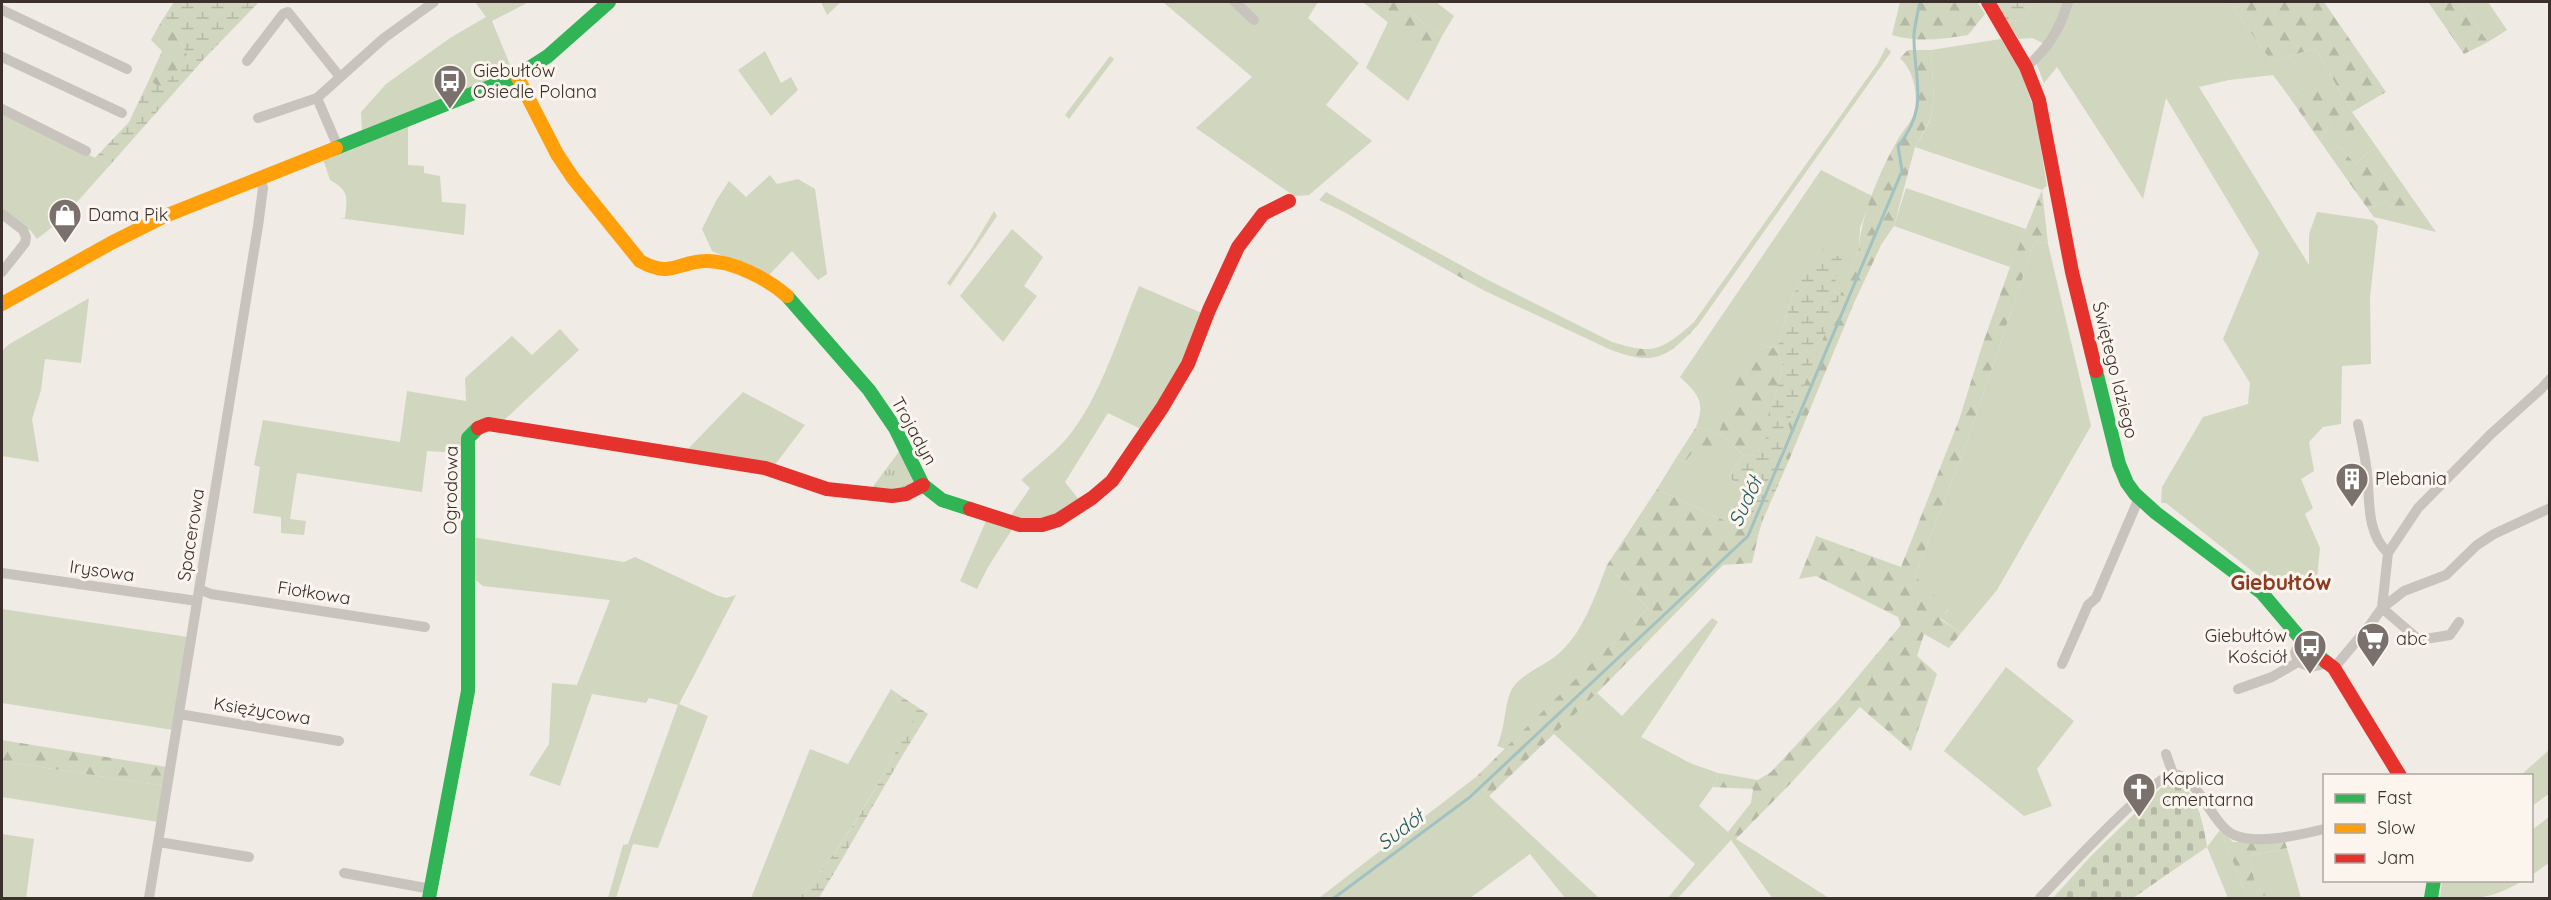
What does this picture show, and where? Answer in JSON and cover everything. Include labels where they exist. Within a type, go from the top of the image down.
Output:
[{"type":"street","points":[[258,118],[317,98],[384,38],[431,2]]},
{"type":"street","points":[[2,304],[129,234],[182,209],[517,76],[543,60],[609,2]]},
{"type":"street","points":[[1236,2],[1254,20]]},
{"type":"street","name":"Świętego Idziego","points":[[1988,2],[2026,67],[2042,112],[2072,272],[2123,474],[2139,498],[2262,593],[2301,639],[2331,665],[2399,774]]},
{"type":"street","points":[[2026,67],[2039,56],[2057,32],[2068,2]]},
{"type":"street","points":[[2,10],[127,69]]},
{"type":"street","points":[[247,60],[283,14],[288,12],[340,77]]},
{"type":"street","points":[[2,57],[122,113]]},
{"type":"street","name":"Trojadyn","points":[[517,76],[557,154],[573,178],[640,261],[648,267],[663,271],[704,260],[719,262],[786,294],[869,390],[896,428],[923,486],[942,500],[1028,525],[1042,525],[1058,520],[1092,498],[1112,481],[1188,364],[1213,300],[1238,247],[1263,214],[1289,201]]},
{"type":"street","points":[[317,98],[338,147]]},
{"type":"street","points":[[2,109],[86,151]]},
{"type":"street","name":"Spacerowa","points":[[149,898],[258,226],[262,193],[260,177]]},
{"type":"street","points":[[2,214],[23,230],[27,237],[25,243],[2,272]]},
{"type":"street","points":[[2382,608],[2388,554],[2418,508],[2491,434],[2550,379]]},
{"type":"street","name":"Ogrodowa","points":[[430,894],[468,691],[468,438],[476,429],[488,424],[765,468],[827,489],[892,496],[906,494],[923,486]]},
{"type":"street","points":[[2358,424],[2366,466],[2371,523],[2383,549],[2388,554]]},
{"type":"street","points":[[2062,664],[2088,605],[2096,598],[2139,498]]},
{"type":"street","points":[[2301,639],[2295,653],[2298,662],[2310,667],[2331,665],[2370,625],[2382,608],[2404,591],[2446,575],[2477,545],[2494,534],[2550,508]]},
{"type":"street","name":"Irysowa","points":[[2,573],[197,602]]},
{"type":"street","name":"Fiołkowa","points":[[199,589],[211,594],[425,627]]},
{"type":"street","points":[[2382,608],[2419,640],[2450,634],[2459,622]]},
{"type":"street","points":[[2238,689],[2272,677],[2298,662]]},
{"type":"street","name":"Księżycowa","points":[[179,714],[339,741]]},
{"type":"street","points":[[2166,754],[2173,774]]},
{"type":"street","points":[[2386,774],[2390,760]]},
{"type":"street","points":[[2040,898],[2140,798],[2163,777],[2173,774],[2184,778],[2215,818],[2231,834],[2249,839],[2293,836],[2323,830]]},
{"type":"street","points":[[159,842],[249,857]]},
{"type":"street","points":[[344,873],[430,894]]},
{"type":"street","points":[[2431,898],[2434,882]]},
{"type":"green space","points":[[174,2],[259,2],[202,61],[110,165],[95,158],[129,122],[149,80],[161,88],[189,59],[177,35],[161,22]]},
{"type":"green space","points":[[475,2],[527,3],[492,21],[513,72],[362,130],[361,112],[386,84],[450,38],[486,17]]},
{"type":"green space","points":[[821,2],[841,2],[827,15]]},
{"type":"green space","points":[[1163,2],[1318,2],[1308,18],[1359,63],[1326,105],[1372,141],[1309,195],[1294,196],[1196,128],[1252,77]]},
{"type":"green space","points":[[1363,2],[1397,2],[1442,36],[1431,58]]},
{"type":"green space","points":[[1397,2],[1436,2],[1454,16],[1442,36]]},
{"type":"green space","points":[[1900,2],[1977,2],[1985,14],[1968,35],[1939,39],[1911,39],[1892,35]]},
{"type":"green space","points":[[1994,2],[2035,2],[2022,21],[2006,20]]},
{"type":"green space","points":[[2035,2],[2066,2],[2045,44],[2032,38],[2019,39],[2006,20],[2022,21]]},
{"type":"green space","points":[[2071,2],[2229,2],[2272,62],[2315,48],[2352,112],[2436,232],[2374,217],[2368,209],[2385,201],[2398,211],[2368,153],[2355,164],[2339,146],[2329,154],[2320,141],[2331,121],[2303,88],[2290,98],[2273,75],[2229,80],[2199,87],[2309,265],[2309,234],[2317,212],[2373,220],[2378,226],[2370,297],[2371,364],[2342,366],[2341,424],[2323,427],[2309,442],[2314,471],[2301,479],[2313,508],[2305,514],[2320,548],[2316,588],[2303,574],[2280,593],[2166,503],[2161,503],[2162,487],[2203,417],[2248,404],[2250,383],[2223,339],[2259,253],[2166,98],[2143,199],[2057,67],[2044,83],[2036,63]]},
{"type":"green space","points":[[2229,2],[2324,2],[2386,92],[2352,112],[2315,48],[2272,62]]},
{"type":"green space","points":[[2428,2],[2460,2],[2488,42],[2464,54]]},
{"type":"green space","points":[[2460,2],[2488,2],[2507,30],[2488,42]]},
{"type":"green space","points":[[161,22],[177,35],[189,59],[161,89],[149,80],[162,51],[151,40]]},
{"type":"green space","points":[[1388,22],[1431,58],[1408,101],[1366,68]]},
{"type":"green space","points":[[2001,39],[2021,72],[2035,112],[2047,186],[2042,190],[1915,147],[1930,121],[1934,99],[1931,50]]},
{"type":"green space","points":[[1886,47],[1891,52],[1698,325],[1694,322],[1878,63]]},
{"type":"green space","points":[[1908,50],[1931,50],[1934,99],[1930,120],[1915,147],[1894,226],[1881,245],[1854,303],[1789,460],[1780,455],[1790,430],[1788,424],[1859,249],[1863,222],[1878,179],[1914,114],[1916,96],[1914,82],[1900,58]]},
{"type":"green space","points":[[765,51],[781,83],[791,77],[798,90],[771,116],[738,70]]},
{"type":"green space","points":[[1110,56],[1114,59],[1069,119],[1065,115]]},
{"type":"green space","points":[[2323,83],[2355,128],[2349,135],[2331,121],[2320,141],[2290,98],[2303,88]]},
{"type":"green space","points":[[2,113],[110,165],[60,221],[37,239],[31,231],[2,210]]},
{"type":"green space","points":[[408,126],[408,165],[424,166],[424,173],[440,176],[442,202],[466,204],[464,235],[339,218],[345,218],[346,196],[341,188],[330,180],[323,159]]},
{"type":"green space","points":[[2339,146],[2355,164],[2368,153],[2407,207],[2398,211],[2385,201],[2368,209],[2329,154]]},
{"type":"green space","points":[[1821,170],[1872,196],[1860,228],[1859,249],[1841,295],[1805,273],[1792,297],[1777,349],[1759,344],[1719,433],[1743,454],[1729,477],[1743,490],[1748,512],[1762,522],[1758,536],[1657,489],[1676,458],[1684,463],[1692,453],[1718,433],[1696,427],[1700,411],[1699,399],[1680,377]]},
{"type":"green space","points":[[770,175],[777,184],[798,179],[815,189],[827,274],[818,280],[792,251],[768,276],[712,251],[702,229],[729,181],[746,197]]},
{"type":"green space","points":[[1906,188],[2026,229],[2010,267],[1894,226]]},
{"type":"green space","points":[[2042,190],[2048,244],[2035,241],[1967,442],[1915,576],[1948,609],[1940,619],[1961,633],[1949,648],[1924,634],[1917,656],[1937,674],[1911,751],[1860,707],[1791,783],[1736,839],[1731,840],[1728,832],[1751,803],[1753,789],[1713,787],[1718,773],[1758,780],[1771,772],[1840,698],[1901,625],[1898,617],[1816,576],[1799,579],[1816,536],[1901,567],[1959,420],[2010,267]]},
{"type":"green space","points":[[1326,192],[1455,262],[1449,271],[1319,200]]},
{"type":"green space","points":[[994,211],[997,216],[950,286],[947,283],[972,248]]},
{"type":"green space","points":[[1012,229],[1043,257],[1024,286],[1037,296],[1003,342],[960,296]]},
{"type":"green space","points":[[2035,241],[2048,244],[2091,426],[1997,590],[1961,633],[1940,618],[1948,610],[1915,576],[1967,442]]},
{"type":"green space","points":[[1823,249],[1842,258],[1833,290],[1841,295],[1788,424],[1790,430],[1780,455],[1789,460],[1762,522],[1748,512],[1743,490],[1729,477],[1743,454],[1754,456],[1777,421],[1770,414],[1783,366],[1777,349],[1792,297],[1805,273]]},
{"type":"green space","points":[[1455,262],[1488,280],[1483,290],[1449,271]]},
{"type":"green space","points":[[1488,280],[1612,342],[1609,349],[1483,290]]},
{"type":"green space","points":[[1139,286],[1204,314],[1186,360],[1143,430],[1108,413],[1065,482],[1080,501],[1042,520],[1010,517],[1030,488],[1021,480],[1062,443],[1074,429],[1094,396]]},
{"type":"green space","points":[[89,298],[81,363],[45,359],[41,390],[32,419],[39,462],[2,456],[2,351],[8,345]]},
{"type":"green space","points":[[1694,322],[1698,325],[1687,336],[1668,352],[1659,356],[1638,357],[1609,349],[1612,342],[1638,348],[1656,348],[1673,339]]},
{"type":"green space","points":[[560,329],[579,350],[501,423],[465,439],[460,453],[427,451],[422,492],[297,473],[290,519],[306,521],[304,535],[281,533],[281,517],[253,513],[260,467],[254,465],[263,420],[400,442],[407,391],[466,401],[465,378],[512,336],[532,355]]},
{"type":"green space","points":[[1759,344],[1777,349],[1783,366],[1770,414],[1778,421],[1754,456],[1743,454],[1719,433],[1740,371]]},
{"type":"green space","points":[[743,392],[805,425],[774,466],[686,451]]},
{"type":"green space","points":[[1696,427],[1719,433],[1705,457],[1692,453],[1684,463],[1676,458]]},
{"type":"green space","points":[[900,450],[914,484],[904,490],[872,488]]},
{"type":"green space","points":[[1657,489],[1758,536],[1752,563],[1723,565],[1597,693],[1489,796],[1476,777],[1648,608],[1607,565]]},
{"type":"green space","points":[[986,521],[1013,528],[977,589],[960,581]]},
{"type":"green space","points":[[472,537],[624,562],[635,557],[716,595],[726,598],[736,595],[679,704],[708,716],[658,848],[633,844],[616,898],[608,898],[623,845],[628,844],[678,705],[649,698],[646,703],[592,694],[560,786],[529,775],[549,744],[552,683],[577,685],[610,600],[483,586],[474,579]]},
{"type":"green space","points":[[1607,565],[1648,608],[1506,749],[1497,746],[1512,689],[1526,675],[1556,656],[1574,637],[1587,614]]},
{"type":"green space","points":[[2,609],[188,637],[173,730],[2,703]]},
{"type":"green space","points":[[1712,618],[1718,622],[1641,737],[1690,763],[1718,773],[1717,781],[1699,806],[1728,832],[1731,839],[1736,839],[1829,898],[1772,898],[1731,840],[1678,898],[1668,898],[1695,864],[1553,733],[1597,693],[1622,716]]},
{"type":"green space","points":[[2006,667],[2074,721],[2037,769],[2052,806],[2024,816],[1944,751]]},
{"type":"green space","points":[[891,689],[895,692],[897,700],[916,716],[848,833],[799,898],[751,898],[810,749],[848,764]]},
{"type":"green space","points":[[895,692],[928,714],[819,898],[799,898],[848,834],[915,717],[897,700]]},
{"type":"green space","points":[[2,740],[167,767],[164,786],[2,761]]},
{"type":"green space","points":[[2549,750],[2549,794],[2533,805],[2533,774],[2522,774]]},
{"type":"green space","points":[[2,761],[164,786],[158,822],[2,797]]},
{"type":"green space","points":[[1476,777],[1489,796],[1599,898],[1565,898],[1530,854],[1470,898],[1319,898]]},
{"type":"green space","points":[[2169,780],[2180,780],[2191,795],[2201,820],[2207,847],[2133,898],[2053,898],[2090,857]]},
{"type":"green space","points":[[2549,817],[2549,863],[2533,874],[2533,829]]},
{"type":"green space","points":[[2220,830],[2248,898],[2228,898],[2207,847]]},
{"type":"green space","points":[[2220,830],[2233,842],[2285,842],[2287,848],[2249,856],[2255,883],[2268,898],[2248,898]]},
{"type":"green space","points":[[2,834],[34,839],[26,898],[2,898]]},
{"type":"green space","points":[[2287,848],[2301,898],[2268,898],[2255,883],[2249,856]]},
{"type":"green space","points":[[2442,882],[2520,882],[2501,892],[2483,897],[2440,898]]},
{"type":"waterway","name":"Sudół","points":[[1334,898],[1470,797],[1748,536],[1902,171],[1898,146],[1908,132],[1917,105],[1914,34],[1920,2]]},
{"type":"traffic: fast","points":[[336,148],[517,76],[548,56],[609,2]]},
{"type":"traffic: fast","points":[[787,296],[869,390],[895,428],[923,485],[942,500],[970,509]]},
{"type":"traffic: fast","points":[[2096,371],[2119,464],[2127,483],[2135,494],[2156,513],[2262,593],[2306,645],[2326,662]]},
{"type":"traffic: fast","points":[[429,898],[468,691],[468,438],[478,428]]},
{"type":"traffic: fast","points":[[2431,898],[2434,882]]},
{"type":"traffic: slow","points":[[517,76],[557,154],[573,178],[640,261],[660,269],[707,261],[728,264],[760,277],[787,296]]},
{"type":"traffic: slow","points":[[2,304],[111,243],[165,216],[336,148]]},
{"type":"traffic: jam","points":[[1988,2],[2026,67],[2039,100],[2072,272],[2096,371]]},
{"type":"traffic: jam","points":[[970,509],[1020,525],[1042,525],[1058,520],[1092,498],[1112,481],[1162,408],[1188,364],[1209,310],[1238,247],[1263,214],[1289,201]]},
{"type":"traffic: jam","points":[[478,428],[488,424],[765,468],[827,489],[892,496],[906,494],[923,485]]},
{"type":"traffic: jam","points":[[2326,662],[2334,668],[2399,774]]},
{"type":"place","name":"Giebułtów Osiedle Polana","points":[[450,110]]},
{"type":"place","name":"Dama Pik","points":[[65,244]]},
{"type":"place","name":"Plebania","points":[[2352,508]]},
{"type":"place","name":"abc","points":[[2373,668]]},
{"type":"place","name":"Giebułtów Kościół","points":[[2310,675]]},
{"type":"place","name":"Kaplica cmentarna","points":[[2139,818]]},
{"type":"district","name":"Giebułtów","points":[[2281,583]]}]
